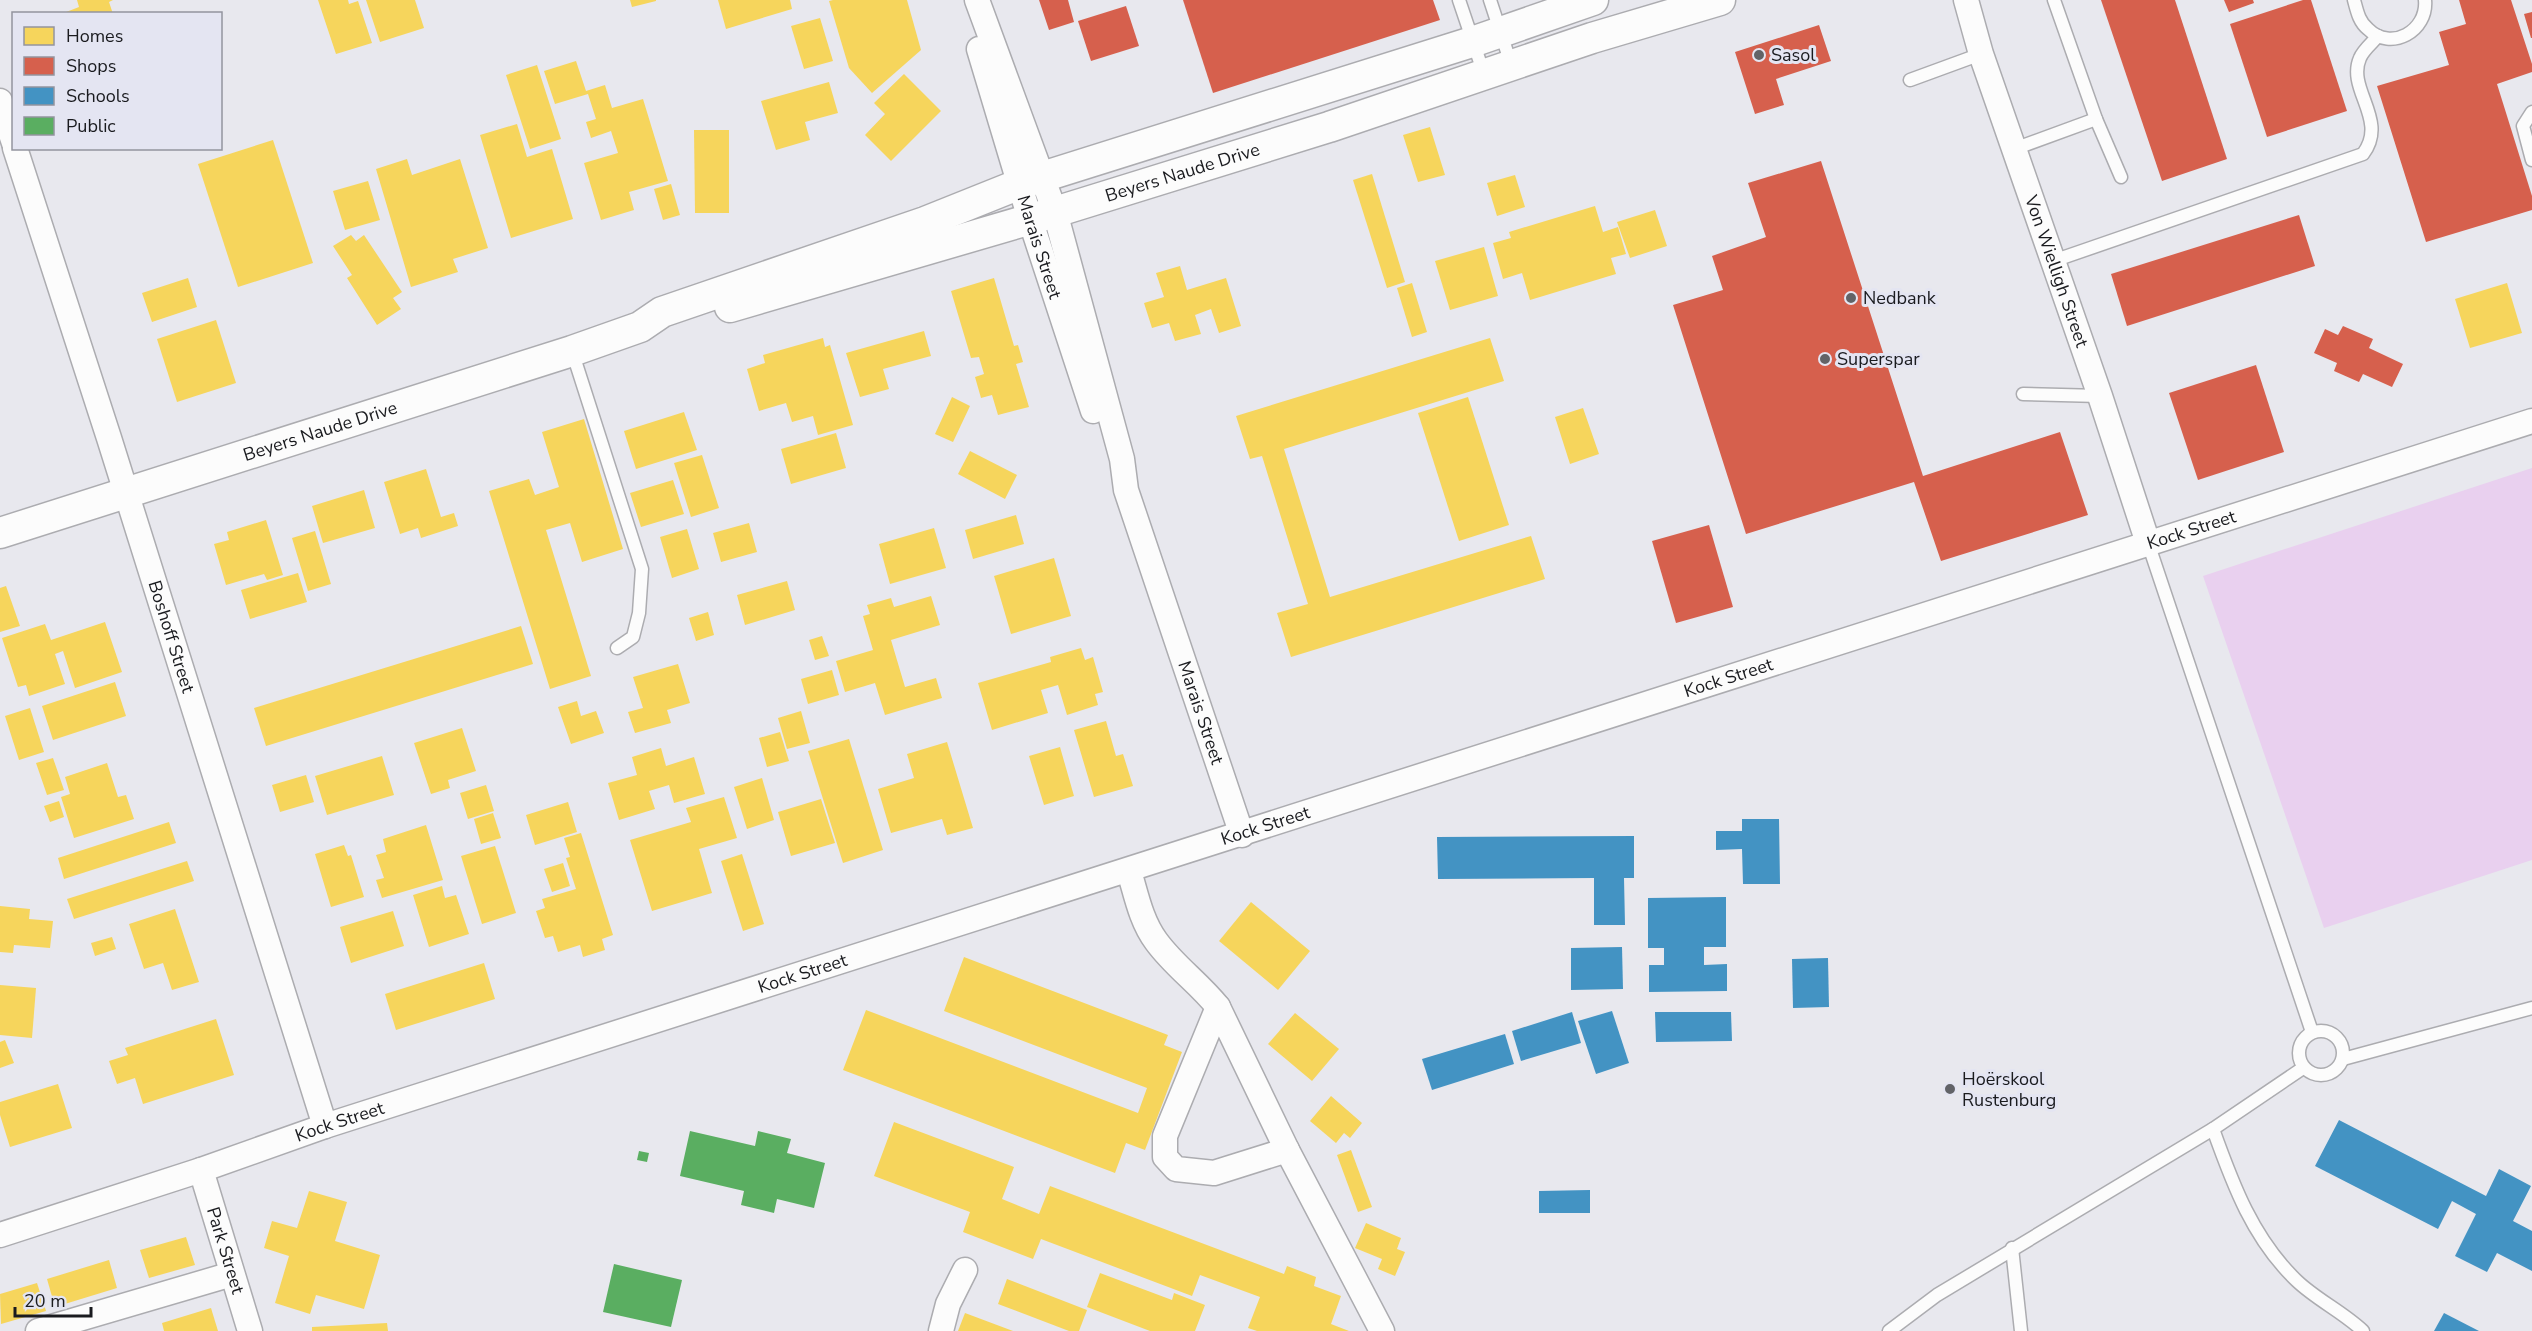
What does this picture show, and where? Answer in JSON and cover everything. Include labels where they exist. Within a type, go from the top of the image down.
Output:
[{"type":"street","name":"Marais Street","points":[[964,0],[1043,215],[1122,459],[1126,490],[1242,835]]},
{"type":"street","name":"Marais Street","points":[[978,0],[1031,181]]},
{"type":"street","name":"Beyers Naude Drive","points":[[640,327],[662,312],[813,258],[926,222],[1031,181],[1472,42],[1593,0]]},
{"type":"street","name":"Beyers Naude Drive","points":[[0,533],[572,351],[640,327],[679,321],[1043,215],[1329,127],[1498,69],[1720,0]]},
{"type":"street","name":"Von Wielligh Street","points":[[1966,0],[1981,54],[2100,396],[2148,543]]},
{"type":"street","points":[[0,101],[12,137]]},
{"type":"street","name":"Boshoff Street","points":[[16,150],[325,1126]]},
{"type":"street","name":"Kock Street","points":[[0,1235],[201,1170],[325,1126],[1242,835],[2532,421]]},
{"type":"street","points":[[1129,871],[1144,922],[1155,941],[1218,1007],[1287,1150],[1382,1331]]},
{"type":"street","points":[[1218,1007],[1165,1136],[1165,1157],[1176,1169],[1214,1173],[1287,1150]]},
{"type":"street","name":"Park Street","points":[[201,1170],[250,1331]]},
{"type":"street","points":[[941,1331],[948,1304],[965,1270]]},
{"type":"street","points":[[38,1331],[232,1274]]},
{"type":"lane","points":[[1459,0],[1472,42],[1498,69]]},
{"type":"lane","points":[[1490,0],[1501,32],[1498,69]]},
{"type":"lane","points":[[2054,0],[2096,119],[2121,177]]},
{"type":"lane","points":[[2354,0],[2362,24],[2378,36],[2391,38],[2406,35],[2417,29],[2423,18],[2425,0]]},
{"type":"lane","points":[[2053,261],[2363,154],[2370,145],[2373,128],[2358,70],[2360,58],[2378,36]]},
{"type":"lane","points":[[1910,80],[1981,54]]},
{"type":"lane","points":[[2532,112],[2523,126],[2532,160]]},
{"type":"lane","points":[[2014,149],[2096,119]]},
{"type":"lane","points":[[572,351],[642,569],[639,613],[633,637],[617,648]]},
{"type":"lane","points":[[2023,394],[2100,396]]},
{"type":"lane","points":[[2148,543],[2312,1032]]},
{"type":"lane","points":[[2343,1059],[2532,1008]]},
{"type":"lane","points":[[2324,1031],[2336,1036],[2343,1046],[2343,1059],[2337,1070],[2326,1076],[2313,1075],[2303,1068],[2298,1055],[2301,1041],[2312,1032],[2324,1031]]},
{"type":"lane","points":[[1889,1331],[1937,1295],[2213,1129],[2303,1068]]},
{"type":"lane","points":[[2213,1129],[2235,1190],[2250,1219],[2273,1253],[2297,1281],[2363,1331]]},
{"type":"lane","points":[[2012,1248],[2021,1331]]},
{"type":"shaded area","points":[[2532,468],[2532,860],[2324,928],[2203,576]]},
{"type":"building: Homes","points":[[77,0],[113,0],[109,2],[112,12],[66,12],[79,7]]},
{"type":"building: Homes","points":[[318,0],[348,0],[349,4],[358,1],[372,43],[336,54]]},
{"type":"building: Homes","points":[[366,0],[415,0],[424,28],[380,42]]},
{"type":"building: Homes","points":[[630,0],[656,0],[656,1],[632,7]]},
{"type":"building: Homes","points":[[718,0],[790,0],[792,9],[726,29]]},
{"type":"building: Homes","points":[[907,0],[921,50],[872,93],[849,68],[829,1]]},
{"type":"building: Homes","points":[[820,18],[833,61],[804,69],[791,26]]},
{"type":"building: Homes","points":[[576,61],[586,91],[605,85],[612,108],[643,99],[668,181],[629,192],[634,210],[601,220],[584,163],[618,153],[611,131],[591,138],[586,122],[596,119],[588,94],[555,104],[544,71]]},
{"type":"building: Homes","points":[[537,65],[561,139],[530,149],[506,75]]},
{"type":"building: Homes","points":[[904,74],[941,111],[891,161],[865,135],[885,114],[874,103]]},
{"type":"building: Homes","points":[[829,82],[838,113],[805,122],[810,140],[776,150],[761,101]]},
{"type":"building: Homes","points":[[517,124],[527,157],[552,149],[573,219],[511,238],[480,135]]},
{"type":"building: Homes","points":[[1430,127],[1445,175],[1418,182],[1403,135]]},
{"type":"building: Homes","points":[[694,130],[729,130],[729,213],[695,213]]},
{"type":"building: Homes","points":[[273,140],[313,263],[238,287],[198,164]]},
{"type":"building: Homes","points":[[407,159],[412,175],[460,159],[488,248],[453,259],[458,272],[411,287],[376,169]]},
{"type":"building: Homes","points":[[1372,174],[1405,282],[1387,288],[1353,180]]},
{"type":"building: Homes","points":[[1515,175],[1525,207],[1497,216],[1487,183]]},
{"type":"building: Homes","points":[[368,181],[380,220],[345,230],[333,191]]},
{"type":"building: Homes","points":[[671,184],[680,215],[663,220],[654,189]]},
{"type":"building: Homes","points":[[1595,206],[1603,232],[1618,227],[1626,254],[1611,258],[1616,274],[1530,300],[1522,273],[1503,279],[1493,243],[1511,238],[1509,232]]},
{"type":"building: Homes","points":[[1655,210],[1667,246],[1630,258],[1617,222]]},
{"type":"building: Homes","points":[[351,235],[356,241],[364,235],[402,292],[393,298],[401,309],[377,325],[347,278],[352,275],[333,246]]},
{"type":"building: Homes","points":[[1484,247],[1498,296],[1450,310],[1435,261]]},
{"type":"building: Homes","points":[[1180,266],[1187,290],[1226,278],[1241,326],[1219,333],[1211,309],[1195,315],[1201,334],[1175,341],[1169,323],[1152,328],[1144,303],[1164,297],[1156,273]]},
{"type":"building: Homes","points":[[188,278],[197,307],[152,322],[142,293]]},
{"type":"building: Homes","points":[[994,278],[1014,346],[1018,345],[1023,362],[1016,364],[1029,407],[998,415],[992,395],[981,398],[975,377],[984,374],[979,357],[971,358],[951,291]]},
{"type":"building: Homes","points":[[1412,283],[1427,332],[1412,337],[1397,288]]},
{"type":"building: Homes","points":[[2507,283],[2522,333],[2470,348],[2455,299]]},
{"type":"building: Homes","points":[[216,320],[236,383],[177,402],[157,339]]},
{"type":"building: Homes","points":[[924,331],[931,356],[883,369],[889,389],[860,397],[846,353]]},
{"type":"building: Homes","points":[[823,338],[825,347],[830,345],[853,425],[818,435],[813,416],[792,422],[786,403],[759,411],[747,369],[765,363],[763,355]]},
{"type":"building: Homes","points":[[1490,338],[1504,381],[1284,449],[1330,597],[1531,536],[1545,579],[1291,657],[1277,613],[1308,604],[1262,456],[1250,459],[1236,416]]},
{"type":"building: Homes","points":[[952,397],[970,406],[953,442],[935,434]]},
{"type":"building: Homes","points":[[1468,397],[1509,525],[1459,541],[1418,413]]},
{"type":"building: Homes","points":[[1583,408],[1599,454],[1570,464],[1555,417]]},
{"type":"building: Homes","points":[[684,412],[697,450],[636,469],[624,431]]},
{"type":"building: Homes","points":[[584,419],[623,549],[582,562],[570,523],[546,530],[591,676],[550,689],[489,491],[529,479],[535,495],[559,487],[542,432]]},
{"type":"building: Homes","points":[[836,433],[846,468],[791,484],[781,449]]},
{"type":"building: Homes","points":[[970,451],[1017,475],[1005,499],[958,474]]},
{"type":"building: Homes","points":[[702,455],[719,508],[691,517],[674,463]]},
{"type":"building: Homes","points":[[426,469],[441,517],[454,513],[458,526],[421,538],[418,528],[400,534],[384,482]]},
{"type":"building: Homes","points":[[673,480],[684,514],[641,527],[630,493]]},
{"type":"building: Homes","points":[[364,490],[375,528],[323,543],[312,506]]},
{"type":"building: Homes","points":[[1016,515],[1024,544],[973,559],[965,530]]},
{"type":"building: Homes","points":[[266,520],[283,575],[267,580],[264,574],[226,585],[214,544],[229,540],[227,532]]},
{"type":"building: Homes","points":[[749,523],[757,552],[721,562],[713,533]]},
{"type":"building: Homes","points":[[934,528],[946,568],[890,584],[879,544]]},
{"type":"building: Homes","points":[[687,529],[699,569],[672,578],[660,537]]},
{"type":"building: Homes","points":[[315,531],[331,584],[308,591],[292,538]]},
{"type":"building: Homes","points":[[1054,558],[1071,616],[1011,634],[994,576]]},
{"type":"building: Homes","points":[[298,573],[307,602],[250,619],[241,590]]},
{"type":"building: Homes","points":[[787,581],[795,610],[745,625],[737,595]]},
{"type":"building: Homes","points":[[6,586],[20,626],[0,632],[0,588]]},
{"type":"building: Homes","points":[[931,596],[940,625],[891,640],[905,687],[936,678],[942,698],[885,715],[875,683],[845,692],[836,661],[873,650],[863,616],[870,614],[867,605],[891,598],[894,607]]},
{"type":"building: Homes","points":[[708,612],[714,635],[696,641],[689,618]]},
{"type":"building: Homes","points":[[105,622],[122,672],[75,688],[63,651],[55,654],[65,684],[29,696],[26,685],[18,687],[2,638],[45,624],[51,640]]},
{"type":"building: Homes","points":[[521,626],[533,664],[266,746],[254,708]]},
{"type":"building: Homes","points":[[822,636],[829,656],[815,660],[809,640]]},
{"type":"building: Homes","points":[[1081,648],[1085,660],[1093,657],[1103,692],[1095,694],[1098,705],[1067,715],[1058,685],[1041,690],[1048,713],[992,730],[978,683],[1051,662],[1050,657]]},
{"type":"building: Homes","points":[[678,664],[690,703],[667,710],[671,723],[635,733],[628,712],[643,708],[633,677]]},
{"type":"building: Homes","points":[[832,670],[839,695],[808,704],[801,679]]},
{"type":"building: Homes","points":[[115,682],[126,716],[53,740],[42,706]]},
{"type":"building: Homes","points":[[577,701],[581,716],[596,711],[604,733],[571,744],[558,707]]},
{"type":"building: Homes","points":[[30,708],[44,752],[19,760],[5,716]]},
{"type":"building: Homes","points":[[801,711],[810,743],[787,749],[778,718]]},
{"type":"building: Homes","points":[[1106,721],[1116,756],[1123,754],[1133,786],[1094,797],[1074,730]]},
{"type":"building: Homes","points":[[462,728],[476,771],[448,780],[450,788],[431,794],[414,743]]},
{"type":"building: Homes","points":[[780,732],[789,761],[767,767],[759,738]]},
{"type":"building: Homes","points":[[849,739],[883,850],[843,863],[808,751]]},
{"type":"building: Homes","points":[[947,742],[973,828],[947,835],[942,819],[891,833],[878,789],[914,778],[907,754]]},
{"type":"building: Homes","points":[[1060,747],[1074,796],[1044,805],[1029,756]]},
{"type":"building: Homes","points":[[661,748],[666,766],[694,757],[705,794],[674,803],[669,785],[649,791],[655,809],[619,820],[608,783],[637,775],[632,757]]},
{"type":"building: Homes","points":[[382,756],[394,795],[327,815],[315,776]]},
{"type":"building: Homes","points":[[53,758],[64,790],[47,795],[36,763]]},
{"type":"building: Homes","points":[[107,763],[118,797],[126,795],[134,819],[74,838],[61,797],[70,794],[65,777]]},
{"type":"building: Homes","points":[[306,775],[314,802],[280,812],[272,785]]},
{"type":"building: Homes","points":[[762,778],[774,820],[747,829],[734,787]]},
{"type":"building: Homes","points":[[486,785],[494,811],[468,819],[460,793]]},
{"type":"building: Homes","points":[[724,797],[737,838],[699,849],[712,893],[652,911],[630,840],[691,822],[686,808]]},
{"type":"building: Homes","points":[[821,799],[835,843],[791,856],[778,812]]},
{"type":"building: Homes","points":[[59,801],[64,817],[50,822],[44,806]]},
{"type":"building: Homes","points":[[568,802],[577,832],[535,845],[526,815]]},
{"type":"building: Homes","points":[[493,813],[501,838],[481,844],[474,819]]},
{"type":"building: Homes","points":[[169,822],[176,843],[64,879],[58,858]]},
{"type":"building: Homes","points":[[426,825],[443,880],[382,898],[376,880],[384,878],[376,855],[386,852],[383,839]]},
{"type":"building: Homes","points":[[581,833],[613,935],[602,939],[605,950],[583,957],[580,945],[558,952],[553,936],[545,938],[536,911],[545,908],[542,899],[576,889],[566,858],[570,857],[564,838]]},
{"type":"building: Homes","points":[[344,845],[348,856],[351,855],[364,897],[331,907],[315,854]]},
{"type":"building: Homes","points":[[495,846],[516,913],[482,924],[461,856]]},
{"type":"building: Homes","points":[[742,854],[764,924],[743,931],[721,861]]},
{"type":"building: Homes","points":[[187,861],[194,881],[74,919],[67,899]]},
{"type":"building: Homes","points":[[563,863],[570,886],[552,892],[544,869]]},
{"type":"building: Homes","points":[[442,886],[445,898],[456,895],[469,934],[429,947],[413,895]]},
{"type":"building: Homes","points":[[1251,902],[1310,951],[1278,990],[1219,941]]},
{"type":"building: Homes","points":[[0,906],[30,909],[29,919],[53,921],[50,948],[14,945],[13,953],[0,952]]},
{"type":"building: Homes","points":[[175,909],[199,982],[172,990],[163,963],[144,969],[129,924]]},
{"type":"building: Homes","points":[[393,911],[404,946],[351,963],[340,927]]},
{"type":"building: Homes","points":[[112,937],[116,949],[95,956],[91,943]]},
{"type":"building: Homes","points":[[964,957],[1168,1035],[1164,1045],[1182,1052],[1145,1150],[1126,1143],[1115,1173],[843,1070],[866,1010],[1138,1113],[1147,1088],[944,1011]]},
{"type":"building: Homes","points":[[484,963],[495,999],[396,1030],[385,994]]},
{"type":"building: Homes","points":[[0,985],[36,988],[32,1038],[0,1035]]},
{"type":"building: Homes","points":[[1295,1013],[1339,1049],[1312,1081],[1268,1044]]},
{"type":"building: Homes","points":[[216,1019],[234,1075],[143,1104],[135,1078],[117,1084],[109,1061],[128,1055],[125,1048]]},
{"type":"building: Homes","points":[[5,1040],[14,1063],[0,1068],[0,1042]]},
{"type":"building: Homes","points":[[58,1084],[72,1128],[10,1147],[0,1115],[0,1102]]},
{"type":"building: Homes","points":[[1331,1096],[1362,1123],[1350,1138],[1344,1133],[1336,1143],[1310,1121]]},
{"type":"building: Homes","points":[[894,1122],[1014,1167],[1002,1199],[1039,1214],[1050,1186],[1284,1274],[1287,1266],[1316,1277],[1314,1286],[1341,1296],[1331,1324],[1349,1331],[1257,1331],[1248,1328],[1260,1297],[1200,1275],[1192,1296],[1041,1239],[1033,1259],[963,1232],[970,1212],[874,1176]]},
{"type":"building: Homes","points":[[1351,1150],[1372,1207],[1358,1212],[1337,1155]]},
{"type":"building: Homes","points":[[309,1191],[347,1202],[335,1241],[380,1255],[364,1309],[316,1295],[310,1314],[275,1303],[289,1256],[264,1248],[272,1221],[297,1228]]},
{"type":"building: Homes","points":[[1366,1223],[1401,1238],[1397,1249],[1405,1252],[1395,1276],[1378,1269],[1382,1259],[1355,1248]]},
{"type":"building: Homes","points":[[186,1237],[195,1265],[149,1278],[140,1250]]},
{"type":"building: Homes","points":[[109,1260],[117,1288],[55,1307],[47,1279]]},
{"type":"building: Homes","points":[[1100,1273],[1172,1300],[1174,1293],[1205,1305],[1195,1331],[1150,1331],[1087,1307]]},
{"type":"building: Homes","points":[[1007,1279],[1087,1310],[1079,1331],[1069,1331],[998,1304]]},
{"type":"building: Homes","points":[[37,1283],[46,1311],[1,1324],[0,1294]]},
{"type":"building: Homes","points":[[211,1308],[218,1331],[164,1331],[162,1323]]},
{"type":"building: Homes","points":[[965,1313],[1013,1331],[958,1331]]},
{"type":"building: Homes","points":[[387,1323],[388,1331],[312,1331],[312,1327]]},
{"type":"building: Shops","points":[[1039,0],[1068,0],[1074,22],[1049,30]]},
{"type":"building: Shops","points":[[1183,0],[1433,0],[1440,20],[1213,93]]},
{"type":"building: Shops","points":[[2101,0],[2175,0],[2227,159],[2162,181]]},
{"type":"building: Shops","points":[[2224,0],[2253,0],[2254,3],[2229,12]]},
{"type":"building: Shops","points":[[2303,0],[2311,0],[2347,111],[2267,137],[2230,24]]},
{"type":"building: Shops","points":[[2459,0],[2511,0],[2532,64],[2532,72],[2497,84],[2532,196],[2532,210],[2426,242],[2377,86],[2449,65],[2439,32],[2466,24]]},
{"type":"building: Shops","points":[[1126,6],[1139,46],[1091,61],[1078,21]]},
{"type":"building: Shops","points":[[2532,12],[2532,38],[2531,38],[2524,14]]},
{"type":"building: Shops","points":[[1819,25],[1831,61],[1776,79],[1784,105],[1755,114],[1735,52]]},
{"type":"building: Shops","points":[[1821,161],[1923,476],[2060,432],[2088,515],[1941,561],[1914,482],[1746,534],[1673,305],[1723,290],[1712,256],[1766,237],[1748,183]]},
{"type":"building: Shops","points":[[2299,215],[2315,266],[2127,326],[2111,274]]},
{"type":"building: Shops","points":[[2343,326],[2373,339],[2369,348],[2403,364],[2392,387],[2363,374],[2359,382],[2334,371],[2337,363],[2314,353],[2325,329],[2338,335]]},
{"type":"building: Shops","points":[[2256,365],[2284,452],[2198,480],[2169,393]]},
{"type":"building: Shops","points":[[1709,525],[1733,607],[1676,623],[1652,541]]},
{"type":"building: Schools","points":[[1742,819],[1779,819],[1780,884],[1743,884],[1742,849],[1716,850],[1716,831],[1742,831]]},
{"type":"building: Schools","points":[[1634,836],[1634,878],[1624,878],[1625,925],[1594,925],[1594,878],[1438,879],[1437,837]]},
{"type":"building: Schools","points":[[1726,897],[1726,947],[1704,947],[1704,965],[1727,964],[1727,991],[1649,992],[1649,965],[1664,965],[1664,948],[1648,948],[1648,898]]},
{"type":"building: Schools","points":[[1622,947],[1623,989],[1571,990],[1571,948]]},
{"type":"building: Schools","points":[[1828,958],[1829,1007],[1793,1008],[1792,959]]},
{"type":"building: Schools","points":[[1612,1011],[1629,1063],[1596,1074],[1578,1021]]},
{"type":"building: Schools","points":[[1572,1012],[1581,1043],[1521,1061],[1512,1031]]},
{"type":"building: Schools","points":[[1655,1012],[1731,1012],[1732,1041],[1656,1042]]},
{"type":"building: Schools","points":[[1505,1034],[1514,1064],[1432,1090],[1422,1059]]},
{"type":"building: Schools","points":[[2339,1120],[2486,1196],[2499,1169],[2531,1186],[2513,1221],[2532,1231],[2532,1271],[2497,1253],[2487,1272],[2455,1256],[2476,1214],[2452,1201],[2438,1229],[2315,1166]]},
{"type":"building: Schools","points":[[1590,1190],[1590,1213],[1539,1213],[1539,1191]]},
{"type":"building: Schools","points":[[2444,1313],[2479,1331],[2434,1331]]},
{"type":"building: Public","points":[[690,1131],[755,1146],[758,1131],[791,1139],[787,1153],[825,1163],[814,1208],[777,1199],[774,1213],[741,1205],[744,1191],[680,1176]]},
{"type":"building: Public","points":[[639,1151],[649,1153],[647,1162],[637,1160]]},
{"type":"building: Public","points":[[614,1264],[682,1280],[671,1327],[603,1312]]},
{"type":"place","name":"Sasol","points":[[1759,55]]},
{"type":"place","name":"Nedbank","points":[[1851,298]]},
{"type":"place","name":"Superspar","points":[[1825,359]]},
{"type":"place","name":"Hoërskool Rustenburg","points":[[1950,1089]]}]
